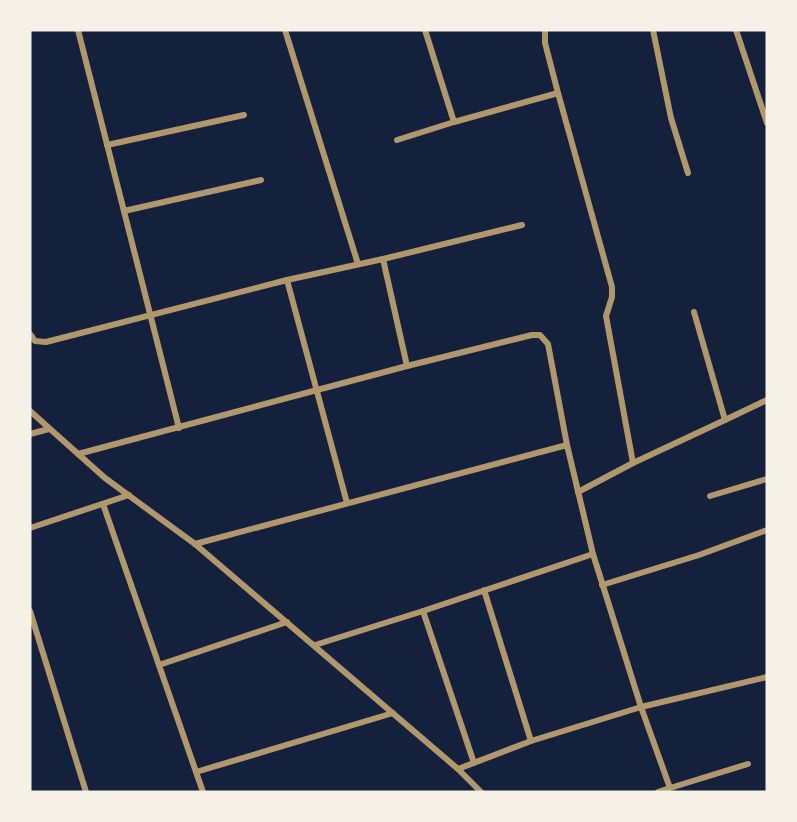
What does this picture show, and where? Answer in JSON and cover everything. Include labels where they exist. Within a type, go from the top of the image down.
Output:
[{"type":"street","points":[[78,30],[179,428]]},
{"type":"street","points":[[285,30],[358,264]]},
{"type":"street","points":[[425,30],[454,122]]},
{"type":"street","points":[[545,30],[545,43],[558,93],[612,287],[612,297],[606,316],[633,463]]},
{"type":"street","points":[[653,30],[671,118],[688,173]]},
{"type":"street","points":[[736,30],[767,123]]},
{"type":"street","points":[[397,140],[558,93]]},
{"type":"street","points":[[107,145],[244,115]]},
{"type":"street","points":[[124,211],[261,180]]},
{"type":"street","points":[[30,334],[35,341],[46,342],[286,280],[522,225]]},
{"type":"street","points":[[383,259],[407,366]]},
{"type":"street","points":[[286,280],[347,503]]},
{"type":"street","points":[[694,312],[725,420]]},
{"type":"street","points":[[78,454],[407,366],[532,335],[540,335],[548,344],[567,445],[593,554],[641,706],[670,788]]},
{"type":"street","points":[[578,492],[633,463],[767,400]]},
{"type":"street","points":[[30,411],[78,454],[195,544],[315,645],[482,792]]},
{"type":"street","points":[[30,434],[49,429]]},
{"type":"street","points":[[195,544],[567,445]]},
{"type":"street","points":[[710,496],[767,479]]},
{"type":"street","points":[[30,528],[129,495]]},
{"type":"street","points":[[103,504],[203,792]]},
{"type":"street","points":[[602,585],[699,555],[767,530]]},
{"type":"street","points":[[315,645],[593,554]]},
{"type":"street","points":[[484,590],[531,741]]},
{"type":"street","points":[[30,611],[86,792]]},
{"type":"street","points":[[423,611],[474,763]]},
{"type":"street","points":[[159,665],[287,622]]},
{"type":"street","points":[[458,769],[531,741],[641,706],[767,677]]},
{"type":"street","points":[[196,772],[393,713]]},
{"type":"street","points":[[658,792],[748,764]]}]
